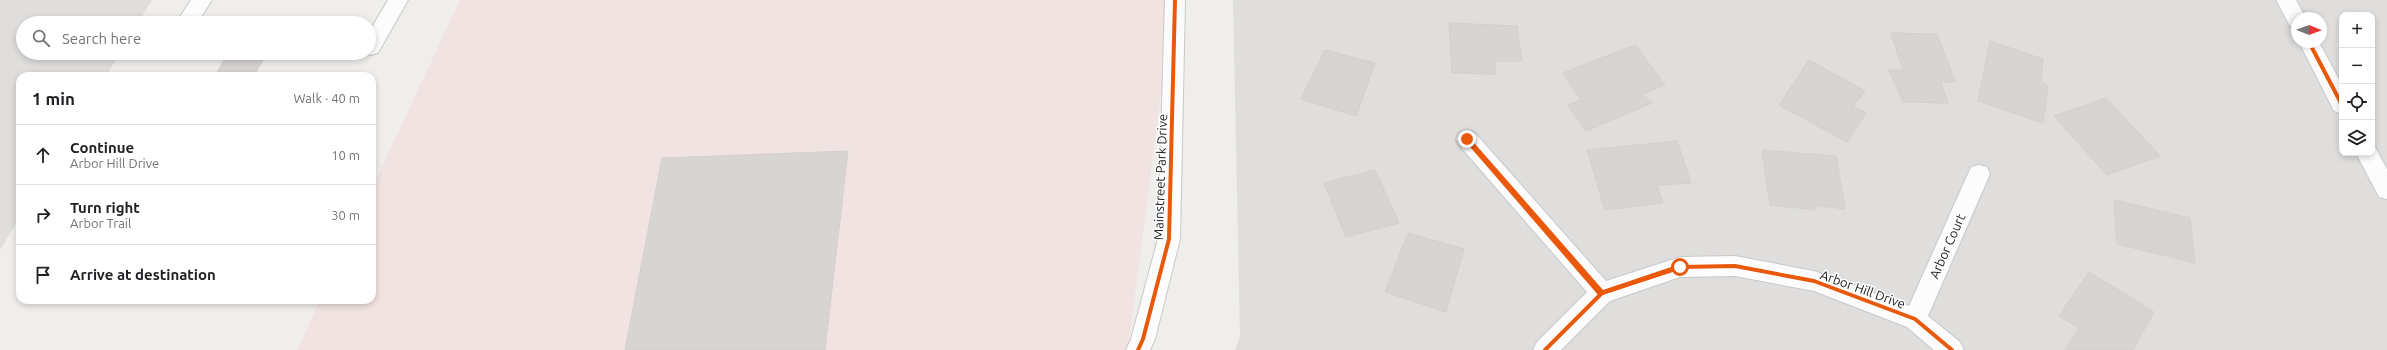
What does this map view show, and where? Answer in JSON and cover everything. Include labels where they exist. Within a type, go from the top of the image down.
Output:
[{"type":"street","points":[[190,16],[202,0]]},
{"type":"street","points":[[376,37],[398,0]]},
{"type":"street","name":"Mainstreet Park Drive","points":[[1138,350],[1143,339],[1169,239],[1175,0]]},
{"type":"street","points":[[2286,0],[2293,12]]},
{"type":"street","points":[[2312,48],[2339,99]]},
{"type":"street","points":[[1467,139],[1602,293]]},
{"type":"street","points":[[2369,156],[2387,190]]},
{"type":"street","name":"Arbor Court","points":[[1915,319],[1979,174]]},
{"type":"street","name":"Arbor Hill Drive","points":[[1545,350],[1602,293],[1680,267],[1735,266],[1814,281],[1915,319],[1952,350]]},
{"type":"shaded area","points":[[0,0],[152,0],[142,16],[16,16],[16,60],[116,60],[108,72],[16,72],[16,224],[0,250]]},
{"type":"shaded area","points":[[460,0],[1173,0],[1128,350],[297,350],[318,304],[376,304],[376,179]]},
{"type":"shaded area","points":[[1233,0],[2387,0],[2387,350],[1235,350],[1240,336]]},
{"type":"building","points":[[1449,23],[1517,26],[1522,61],[1494,61],[1496,74],[1452,73]]},
{"type":"building","points":[[1891,33],[1937,34],[1955,82],[1941,82],[1948,103],[1903,102],[1889,70],[1903,70]]},
{"type":"building","points":[[1990,41],[2043,59],[2041,82],[2048,86],[2043,123],[1978,101]]},
{"type":"building","points":[[1635,45],[1665,85],[1642,94],[1652,103],[1586,131],[1568,105],[1581,100],[1563,73]]},
{"type":"building","points":[[1325,50],[1375,63],[1356,116],[1301,99]]},
{"type":"building","points":[[224,60],[263,60],[256,72],[217,72]]},
{"type":"building","points":[[1809,60],[1865,91],[1853,106],[1866,113],[1847,142],[1779,105]]},
{"type":"building","points":[[2106,98],[2160,156],[2107,175],[2054,116]]},
{"type":"building","points":[[1677,141],[1691,183],[1657,185],[1663,203],[1605,210],[1587,150]]},
{"type":"building","points":[[1762,150],[1836,156],[1845,209],[1815,205],[1816,210],[1770,205]]},
{"type":"building","points":[[848,151],[825,350],[625,350],[662,158]]},
{"type":"building","points":[[1375,170],[1399,223],[1346,237],[1324,183]]},
{"type":"building","points":[[2114,200],[2190,218],[2195,263],[2117,244]]},
{"type":"building","points":[[1408,233],[1464,249],[1446,312],[1385,292]]},
{"type":"building","points":[[2089,272],[2154,312],[2133,350],[2065,350],[2079,328],[2059,316]]},
{"type":"cycle path","points":[[1138,350],[1143,339],[1169,239],[1175,0]]},
{"type":"cycle path","points":[[2312,48],[2339,99]]},
{"type":"cycle path","points":[[1545,350],[1602,293],[1680,267],[1735,266],[1814,281],[1915,319],[1952,350]]},
{"type":"route","points":[[1467,139],[1602,293],[1680,267]]}]
